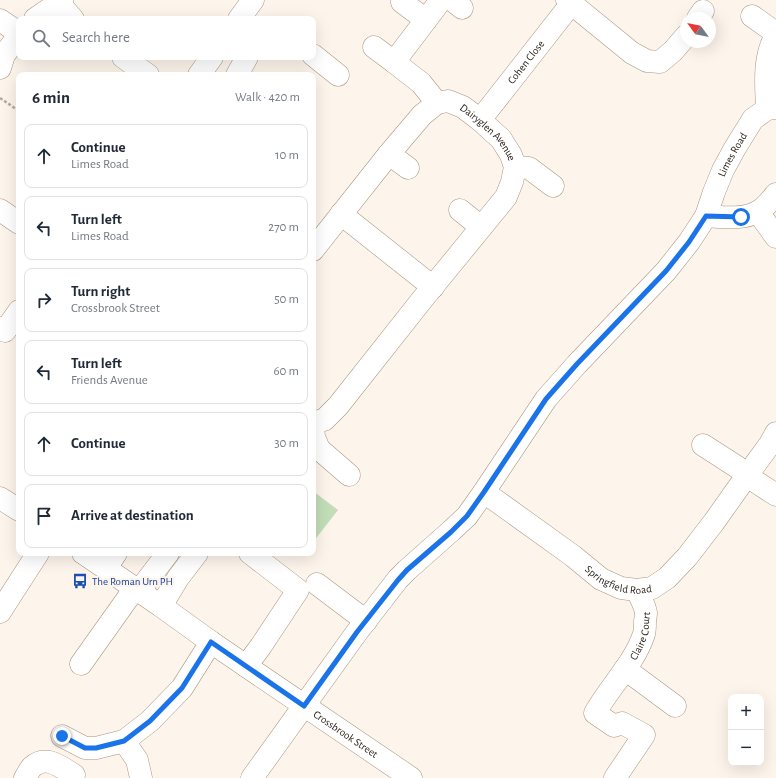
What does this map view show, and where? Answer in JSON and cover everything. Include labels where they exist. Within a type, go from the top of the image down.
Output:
[{"type":"street","points":[[242,16],[253,0]]},
{"type":"street","points":[[394,62],[441,0]]},
{"type":"street","points":[[39,16],[60,1],[70,16]]},
{"type":"street","points":[[402,2],[426,20]]},
{"type":"street","name":"Cohen Close","points":[[480,120],[569,2],[632,53],[647,61],[660,62],[680,43]]},
{"type":"street","points":[[752,16],[776,34],[771,44],[766,66],[771,108]]},
{"type":"street","points":[[0,20],[16,32]]},
{"type":"street","points":[[0,68],[4,55],[16,38]]},
{"type":"street","points":[[316,246],[389,154],[422,115],[437,103],[421,83],[374,47]]},
{"type":"street","points":[[316,57],[338,75]]},
{"type":"street","points":[[127,60],[144,72]]},
{"type":"street","points":[[201,72],[210,60]]},
{"type":"street","points":[[239,72],[245,60]]},
{"type":"street","name":"Dairyglen Avenue","points":[[316,421],[324,420],[338,406],[506,197],[512,182],[514,167],[511,155],[501,139],[463,107],[448,101],[437,103]]},
{"type":"street","name":"Limes Road","points":[[252,778],[357,632],[398,580],[407,570],[467,516],[546,399],[577,364],[666,271],[689,242],[706,216],[718,181],[735,148],[753,119],[771,108]]},
{"type":"street","points":[[389,154],[408,168]]},
{"type":"street","points":[[514,167],[529,168],[553,186]]},
{"type":"street","points":[[706,216],[741,217],[758,212],[771,201],[776,194]]},
{"type":"street","points":[[0,210],[16,221]]},
{"type":"street","points":[[460,210],[481,227]]},
{"type":"street","points":[[758,212],[776,236]]},
{"type":"street","points":[[341,214],[433,287]]},
{"type":"street","points":[[0,328],[5,331],[16,315]]},
{"type":"street","name":"Springfield Road","points":[[484,492],[573,556],[601,580],[621,588],[637,590],[652,588],[668,578],[687,557],[748,475],[776,433]]},
{"type":"street","points":[[316,442],[319,449],[349,475]]},
{"type":"street","points":[[703,445],[776,495]]},
{"type":"street","points":[[0,498],[16,508]]},
{"type":"street","points":[[0,612],[36,556]]},
{"type":"street","name":"Crossbrook Street","points":[[94,556],[111,561],[137,590],[411,778]]},
{"type":"street","points":[[81,664],[137,590],[165,556]]},
{"type":"street","points":[[161,606],[178,578],[195,556]]},
{"type":"street","points":[[246,666],[298,590],[254,556]]},
{"type":"street","points":[[317,584],[366,620]]},
{"type":"street","name":"Claire Court","points":[[615,778],[644,735],[622,723],[614,726],[595,713],[638,648],[644,633],[646,613],[637,590]]},
{"type":"street","points":[[62,736],[85,748],[96,748],[124,741],[150,721],[182,688],[211,642]]},
{"type":"street","points":[[622,674],[675,706]]},
{"type":"street","points":[[124,741],[137,760],[141,778]]},
{"type":"street","points":[[25,778],[32,767],[42,761],[53,762],[74,774]]},
{"type":"path","points":[[0,98],[16,109]]},
{"type":"green space","points":[[316,493],[338,510],[316,538]]},
{"type":"place","name":"The Roman Urn PH","points":[[80,581]]},
{"type":"route","points":[[62,736],[85,748],[96,748],[124,741],[150,721],[182,688],[211,642],[304,706],[357,632],[398,580],[407,570],[467,516],[546,399],[577,364],[666,271],[689,242],[706,216],[741,217]]}]
